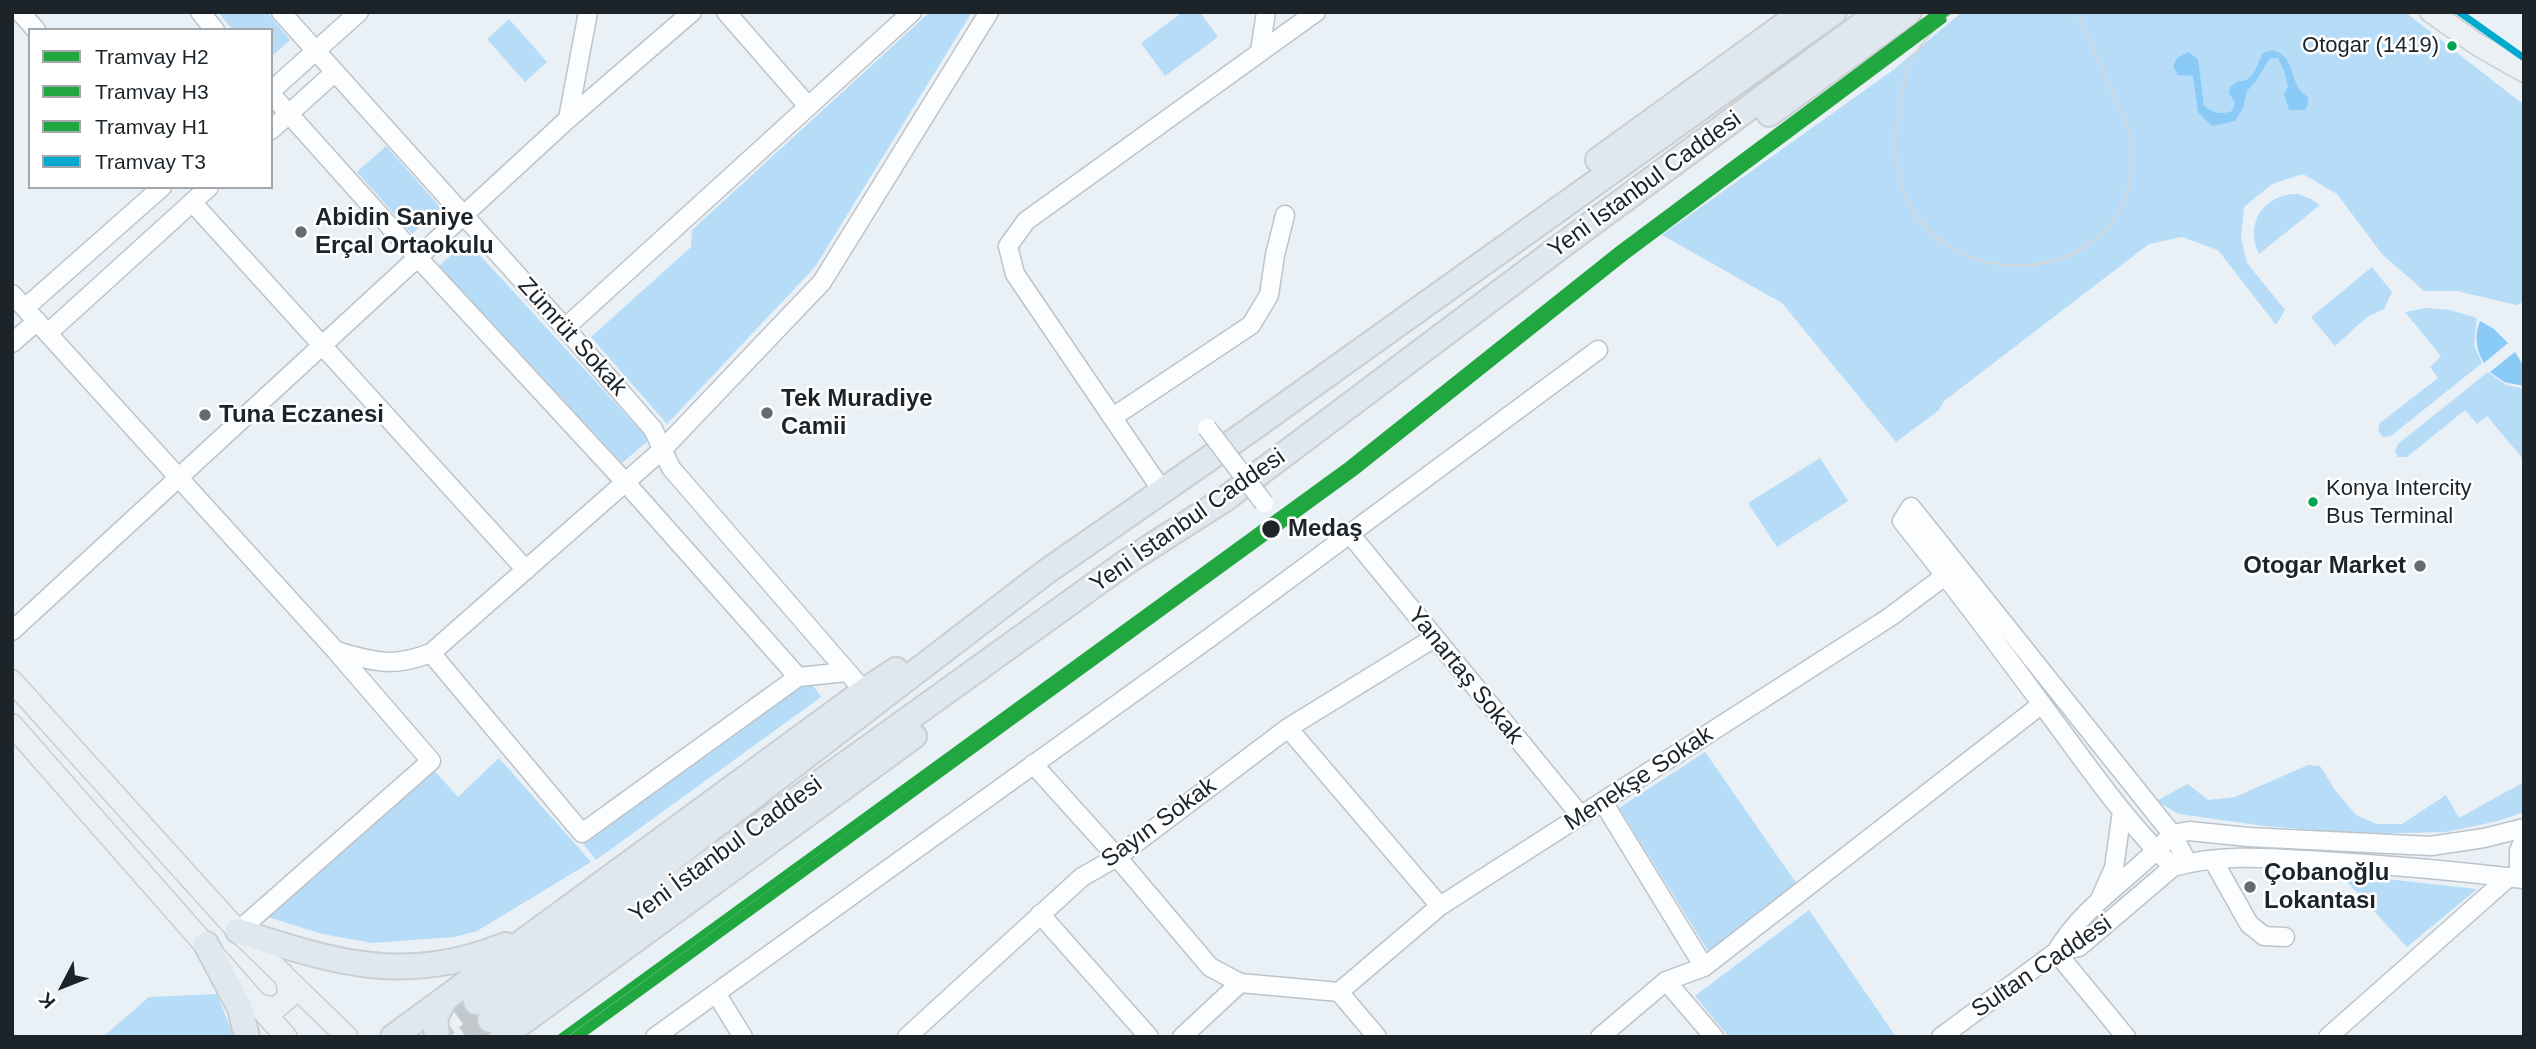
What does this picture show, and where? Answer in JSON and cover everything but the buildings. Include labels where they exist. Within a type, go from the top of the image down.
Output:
[{"type":"highway","points":[[1364,349],[1388,321],[1430,284],[1802,12]]},
{"type":"highway","name":"Yeni İstanbul Caddesi","points":[[489,1019],[656,871],[1046,572],[1163,492],[1834,12]]},
{"type":"highway","name":"Yeni İstanbul Caddesi","points":[[489,1019],[1125,563],[1225,499],[1879,12]]},
{"type":"highway","points":[[1383,381],[1422,363],[1456,341],[1909,12]]},
{"type":"highway","points":[[489,1019],[518,1028],[1131,577],[1225,499]]},
{"type":"highway","points":[[393,1037],[864,691],[1046,572]]},
{"type":"highway","points":[[238,932],[322,958],[370,967],[415,967],[456,961],[492,951],[532,935]]},
{"type":"highway","points":[[206,944],[240,1008],[247,1037]]},
{"type":"highway","points":[[437,1037],[435,1018],[445,999]]},
{"type":"main road","points":[[2431,12],[2478,46],[2524,71]]},
{"type":"main road","points":[[12,681],[238,932],[347,1037]]},
{"type":"main road","points":[[12,725],[285,1037]]},
{"type":"main road","points":[[258,1005],[276,1009],[288,998],[288,985],[283,974]]},
{"type":"street","points":[[20,12],[34,28]]},
{"type":"street","points":[[200,12],[213,28]]},
{"type":"street","name":"Zümrüt Sokak","points":[[281,12],[653,429],[671,468],[864,691]]},
{"type":"street","points":[[273,91],[359,12]]},
{"type":"street","points":[[568,119],[588,12]]},
{"type":"street","points":[[12,631],[568,119],[692,12]]},
{"type":"street","points":[[726,12],[808,106]]},
{"type":"street","points":[[565,328],[912,12]]},
{"type":"street","points":[[336,651],[372,661],[406,662],[431,653],[662,450],[822,282],[989,12]]},
{"type":"street","points":[[1260,51],[1266,12]]},
{"type":"street","points":[[1163,492],[1015,274],[1008,246],[1026,221],[1316,12]]},
{"type":"street","points":[[273,128],[335,72]]},
{"type":"street","points":[[273,95],[418,258],[626,482],[798,677]]},
{"type":"street","points":[[12,343],[30,314],[160,189]]},
{"type":"street","points":[[30,314],[192,202],[207,189]]},
{"type":"street","points":[[192,202],[526,570]]},
{"type":"street","points":[[1113,417],[1251,325],[1269,295],[1285,215]]},
{"type":"street","points":[[30,314],[336,651],[431,761],[238,932]]},
{"type":"street","points":[[655,1037],[1212,636],[1598,350]]},
{"type":"street","points":[[1207,428],[1264,503]]},
{"type":"street","points":[[2181,865],[2172,834],[1911,506],[1902,521],[1946,575],[2122,811],[2157,852],[2181,865],[2242,856],[2373,864],[2517,878]]},
{"type":"street","name":"Yanartaş Sokak","points":[[1350,534],[1581,816]]},
{"type":"street","name":"Menekşe Sokak","points":[[1339,992],[1440,906],[1890,617],[1946,575]]},
{"type":"street","name":"Sayın Sokak","points":[[907,1037],[1082,877],[1117,858],[1288,728],[1434,638]]},
{"type":"street","points":[[431,653],[582,833],[798,677],[847,672]]},
{"type":"street","points":[[1600,1037],[1666,981],[1704,967],[2042,704]]},
{"type":"street","points":[[1288,728],[1440,906]]},
{"type":"street","points":[[1033,764],[1210,967],[1240,983],[1339,992],[1377,1037]]},
{"type":"street","points":[[1602,802],[1704,967]]},
{"type":"street","points":[[2098,903],[2114,868],[2122,811]]},
{"type":"street","points":[[2126,1037],[2056,952],[2068,931],[2157,852],[2172,834],[2189,831],[2248,837],[2431,846],[2484,838],[2524,828]]},
{"type":"street","points":[[2328,1037],[2517,878],[2519,851],[2524,838]]},
{"type":"street","points":[[2213,860],[2249,924],[2264,936],[2285,937]]},
{"type":"street","name":"Sultan Caddesi","points":[[1941,1037],[2056,952],[2079,947],[2181,865]]},
{"type":"street","points":[[1040,914],[1149,1037]]},
{"type":"street","points":[[1666,981],[1714,1037]]},
{"type":"street","points":[[1182,1037],[1240,983]]},
{"type":"street","points":[[716,993],[743,1037]]},
{"type":"shaded area","points":[[218,12],[267,12],[290,40],[273,55],[273,28],[231,28]]},
{"type":"shaded area","points":[[930,12],[972,12],[815,267],[667,424],[591,337],[691,247],[692,230]]},
{"type":"shaded area","points":[[1183,12],[1200,12],[1218,37],[1165,76],[1141,43]]},
{"type":"shaded area","points":[[1962,12],[2405,12],[2524,105],[2524,302],[2516,305],[2457,291],[2424,291],[2382,254],[2337,194],[2303,174],[2272,184],[2244,207],[2241,238],[2247,263],[2285,310],[2276,325],[2218,250],[2182,237],[2149,244],[1944,401],[1939,410],[1896,442],[1782,303],[1662,235],[1893,70]]},
{"type":"shaded area","points":[[509,19],[547,62],[525,82],[487,39]]},
{"type":"shaded area","points":[[2272,50],[2286,58],[2297,85],[2308,97],[2305,110],[2289,110],[2284,94],[2288,87],[2285,73],[2278,58],[2270,58],[2247,91],[2243,108],[2235,121],[2212,126],[2198,112],[2193,76],[2178,75],[2173,66],[2177,58],[2188,52],[2198,59],[2204,106],[2214,112],[2224,113],[2232,111],[2235,103],[2229,93],[2230,87],[2238,81],[2248,79],[2263,53]]},
{"type":"shaded area","points":[[386,146],[441,208],[412,234],[357,172]]},
{"type":"shaded area","points":[[2298,194],[2320,205],[2259,254],[2254,232],[2260,212],[2275,199]]},
{"type":"shaded area","points":[[467,241],[649,440],[622,463],[439,266]]},
{"type":"shaded area","points":[[2372,267],[2392,292],[2384,309],[2367,317],[2335,346],[2311,317]]},
{"type":"shaded area","points":[[2426,308],[2450,310],[2477,318],[2474,345],[2482,363],[2391,436],[2383,437],[2378,430],[2380,423],[2438,378],[2430,367],[2441,356],[2405,312]]},
{"type":"shaded area","points":[[2480,321],[2494,329],[2508,343],[2484,363],[2477,342]]},
{"type":"shaded area","points":[[2515,352],[2524,367],[2524,386],[2504,382],[2490,372]]},
{"type":"shaded area","points":[[2488,372],[2506,385],[2524,389],[2522,458],[2487,416],[2477,424],[2465,410],[2407,457],[2398,457],[2395,451],[2398,444]]},
{"type":"shaded area","points":[[1820,458],[1848,501],[1777,547],[1748,503]]},
{"type":"shaded area","points":[[807,677],[821,697],[596,860],[581,841]]},
{"type":"shaded area","points":[[1705,752],[1799,887],[1710,954],[1619,808]]},
{"type":"shaded area","points":[[499,758],[591,862],[477,931],[454,937],[373,943],[322,934],[265,916],[432,768],[458,797]]},
{"type":"shaded area","points":[[2308,765],[2320,766],[2335,790],[2356,815],[2377,824],[2402,824],[2446,795],[2459,818],[2524,782],[2524,812],[2498,821],[2446,832],[2364,834],[2265,826],[2179,814],[2156,801],[2188,784],[2208,800],[2235,797]]},
{"type":"shaded area","points":[[2340,874],[2477,889],[2407,947]]},
{"type":"shaded area","points":[[1809,910],[1896,1037],[1729,1037],[1695,996]]},
{"type":"shaded area","points":[[217,994],[234,1037],[103,1037],[149,997]]},
{"type":"tunnel","points":[[428,1037],[476,1002]]},
{"type":"tunnel","points":[[466,1037],[490,1020]]},
{"type":"tram line","name":"H2","points":[[561,1037],[1348,465],[1619,249],[1937,12]]},
{"type":"tram line","name":"H1","points":[[573,1037],[1335,482],[1623,254],[1947,12]]},
{"type":"tram line","points":[[1952,12],[1926,39],[1907,73],[1897,123],[1901,186],[1928,230],[1969,257],[2016,266],[2064,257],[2103,232],[2128,189],[2129,130],[2077,12]]},
{"type":"tram line","name":"T3","points":[[2459,12],[2524,58]]},
{"type":"tram line","name":"H3","points":[[579,1037],[1354,473],[1625,257],[1943,20]]},
{"type":"place","name":"Otogar (1419)","points":[[2452,46]]},
{"type":"place","name":"Abidin Saniye Erçal Ortaokulu","points":[[301,232]]},
{"type":"place","name":"Tek Muradiye Camii","points":[[767,413]]},
{"type":"place","name":"Tuna Eczanesi","points":[[205,415]]},
{"type":"place","name":"Konya Intercity Bus Terminal","points":[[2313,502]]},
{"type":"place","name":"Medaş","points":[[1271,529]]},
{"type":"place","name":"Otogar Market","points":[[2420,566]]},
{"type":"place","name":"Çobanoğlu Lokantası","points":[[2250,887]]}]
